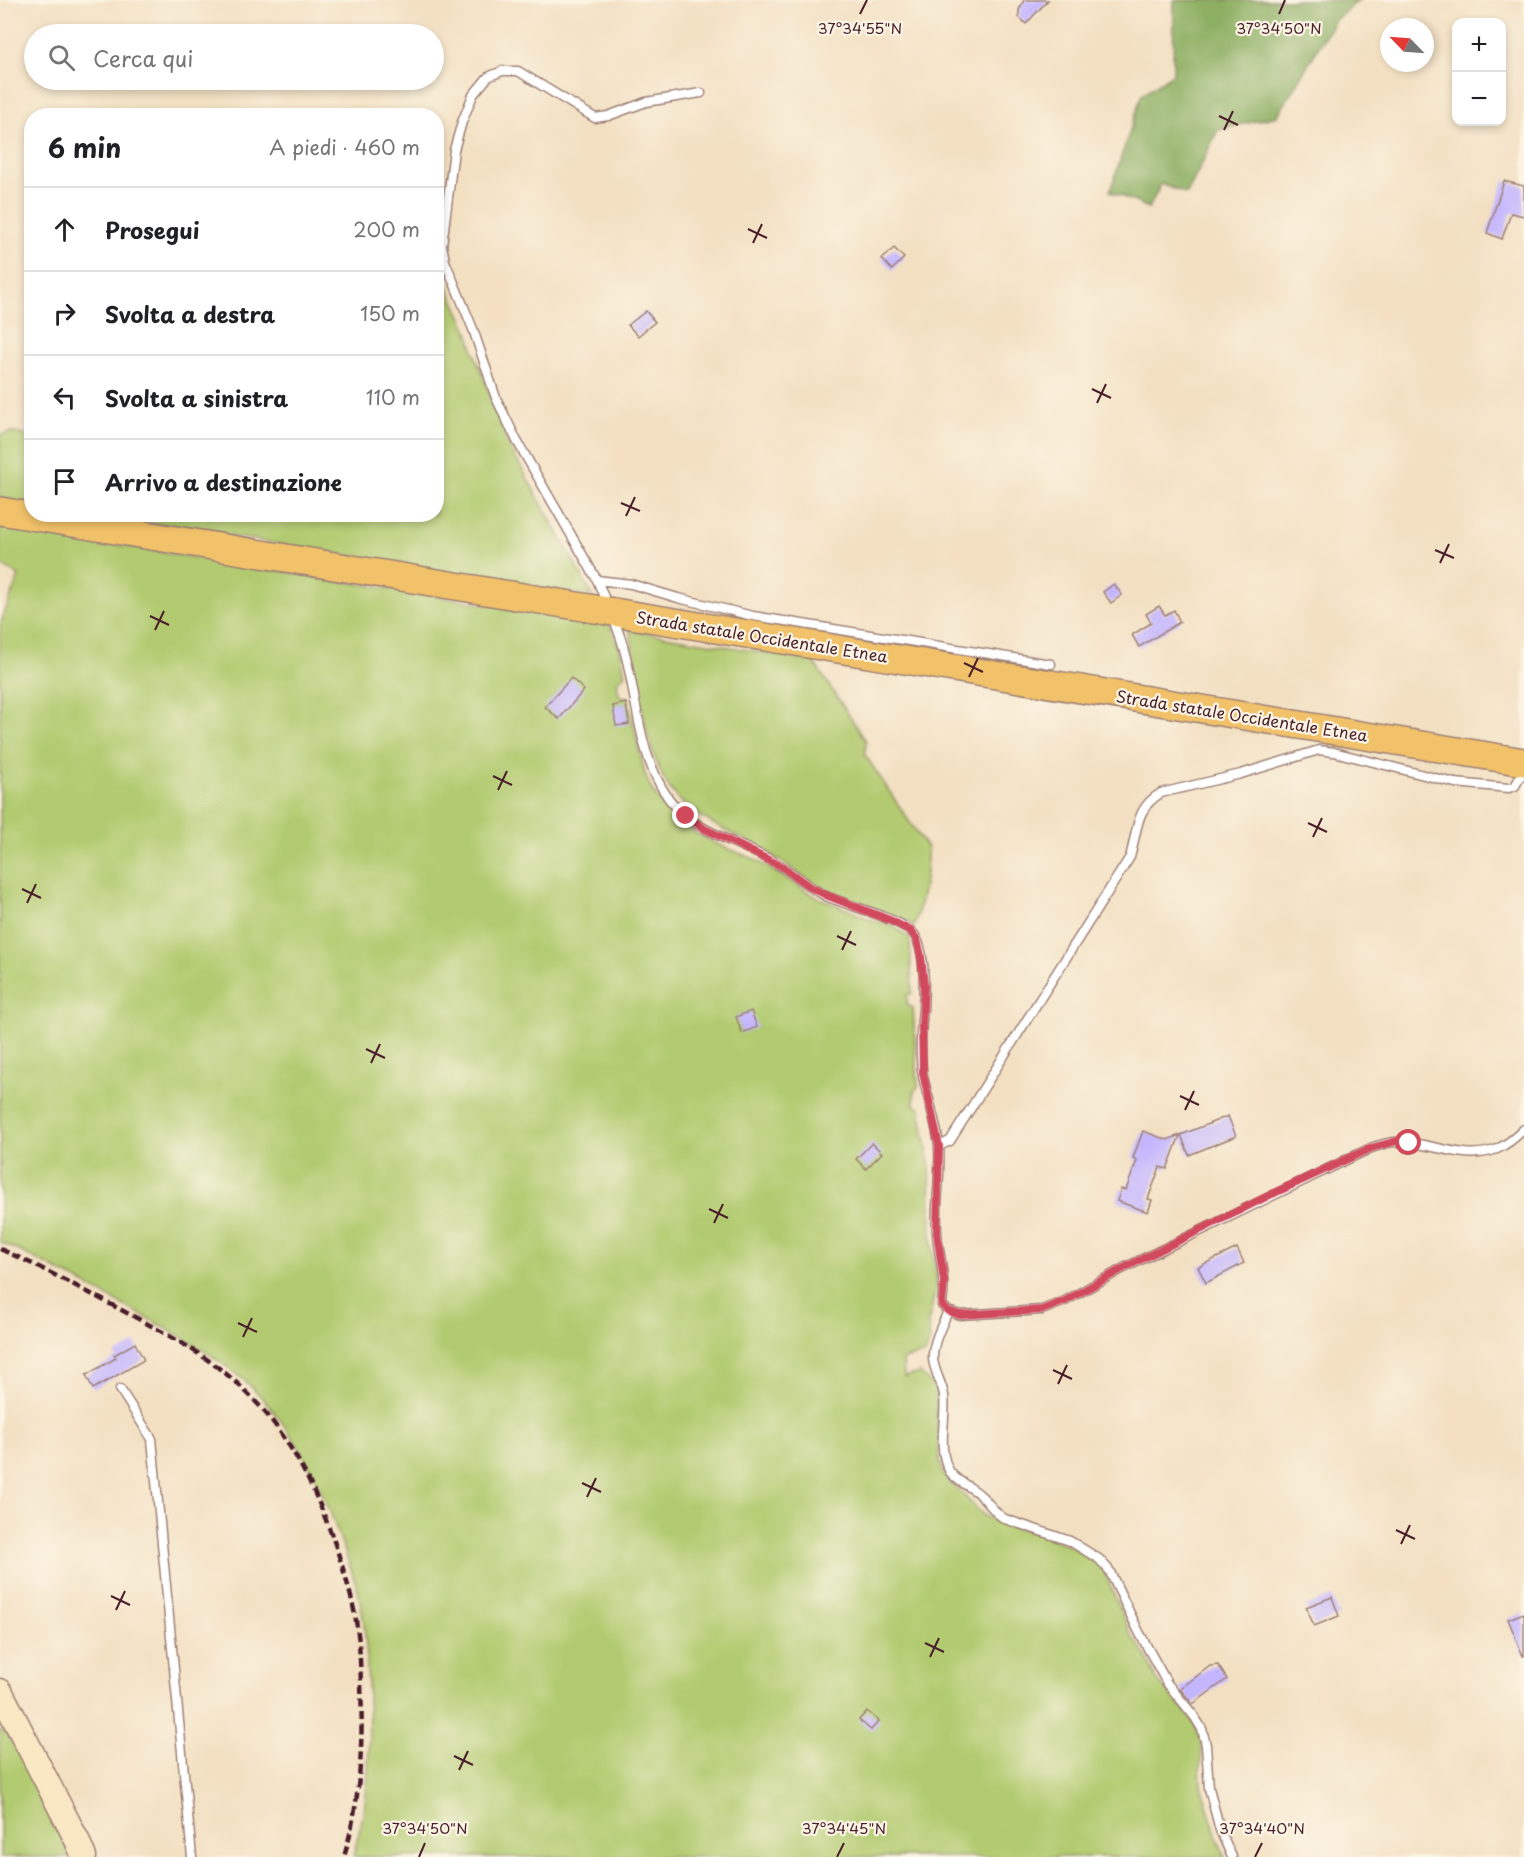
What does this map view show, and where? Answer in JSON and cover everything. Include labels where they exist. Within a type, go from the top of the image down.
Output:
[{"type":"main road","name":"Strada statale Occidentale Etnea","points":[[0,511],[24,515]]},
{"type":"main road","name":"Strada statale Occidentale Etnea","points":[[65,522],[1523,767]]},
{"type":"street","points":[[0,1691],[84,1857]]},
{"type":"lane","points":[[444,229],[454,150],[462,122],[473,95],[488,77],[502,71],[518,71],[595,118],[608,116],[646,102],[701,93]]},
{"type":"lane","points":[[444,256],[473,329],[496,398],[517,441],[597,580],[604,597]]},
{"type":"lane","points":[[597,580],[631,584],[753,616],[1050,664]]},
{"type":"lane","points":[[615,622],[623,641],[648,758],[658,782],[670,800],[686,816],[705,829],[781,866],[810,887],[826,895],[892,921],[911,931],[917,940],[924,986],[923,1073],[939,1146],[937,1233],[944,1281],[942,1305],[948,1311],[960,1315],[1042,1310],[1065,1301],[1122,1269],[1272,1194],[1386,1143],[1397,1141],[1471,1154],[1497,1149],[1524,1129]]},
{"type":"lane","points":[[939,1146],[950,1141],[1130,857],[1139,816],[1151,799],[1161,793],[1241,774],[1319,750],[1455,783],[1509,788],[1515,786],[1523,767]]},
{"type":"lane","points":[[948,1311],[936,1341],[933,1359],[944,1395],[943,1450],[950,1473],[985,1499],[997,1515],[1070,1541],[1099,1559],[1109,1570],[1167,1683],[1202,1729],[1206,1744],[1209,1788],[1220,1830],[1232,1857]]},
{"type":"lane","points":[[120,1389],[152,1439],[192,1857]]},
{"type":"green space","points":[[1174,0],[1359,0],[1335,20],[1277,116],[1218,130],[1187,194],[1161,184],[1149,208],[1110,191],[1142,94],[1173,74]]},
{"type":"green space","points":[[444,280],[467,329],[507,442],[593,596],[146,522],[444,522]]},
{"type":"green space","points":[[11,432],[24,435],[24,502],[0,498],[0,435]]},
{"type":"green space","points":[[0,525],[609,624],[620,649],[625,675],[617,682],[619,695],[628,698],[646,777],[653,792],[668,811],[694,832],[754,859],[815,896],[872,920],[892,925],[910,939],[912,993],[907,995],[907,1004],[913,1008],[918,1087],[914,1091],[914,1104],[920,1108],[930,1168],[931,1233],[937,1283],[928,1323],[930,1341],[925,1354],[903,1359],[904,1377],[920,1373],[936,1389],[939,1455],[943,1474],[984,1516],[1023,1530],[1039,1532],[1084,1553],[1102,1567],[1132,1636],[1145,1654],[1157,1680],[1193,1721],[1200,1738],[1202,1752],[1201,1785],[1225,1857],[353,1857],[364,1811],[368,1769],[367,1654],[363,1619],[359,1595],[341,1541],[329,1509],[304,1457],[272,1409],[245,1381],[217,1359],[125,1306],[0,1242],[0,625],[19,576],[0,564]]},
{"type":"green space","points":[[630,630],[813,661],[866,741],[865,755],[927,848],[924,887],[914,926],[907,921],[834,895],[760,848],[708,821],[684,804],[665,781],[651,747]]},
{"type":"green space","points":[[0,1730],[7,1733],[51,1813],[70,1857],[0,1857]]},
{"type":"building","points":[[1024,0],[1048,0],[1026,24],[1019,17],[1019,10]]},
{"type":"building","points":[[1504,181],[1524,186],[1524,216],[1511,213],[1502,239],[1487,233]]},
{"type":"building","points":[[894,248],[904,258],[892,270],[882,259]]},
{"type":"building","points":[[646,311],[655,322],[638,336],[628,325]]},
{"type":"building","points":[[1114,584],[1122,595],[1111,603],[1103,592]]},
{"type":"building","points":[[1159,606],[1165,615],[1174,610],[1180,622],[1139,647],[1132,635],[1151,623],[1146,614]]},
{"type":"building","points":[[571,678],[584,690],[559,719],[545,707]]},
{"type":"building","points":[[626,703],[629,724],[616,726],[613,706]]},
{"type":"building","points":[[751,1011],[757,1027],[742,1033],[736,1017]]},
{"type":"building","points":[[1228,1116],[1236,1136],[1189,1155],[1181,1135]]},
{"type":"building","points":[[1143,1131],[1167,1140],[1180,1135],[1167,1169],[1160,1167],[1148,1199],[1152,1200],[1148,1212],[1117,1201],[1121,1189],[1126,1190],[1137,1160],[1133,1158]]},
{"type":"building","points":[[872,1143],[882,1153],[866,1169],[856,1159]]},
{"type":"building","points":[[1237,1248],[1244,1263],[1206,1283],[1198,1267]]},
{"type":"building","points":[[135,1343],[144,1360],[93,1389],[86,1375],[116,1358],[114,1355]]},
{"type":"building","points":[[1332,1597],[1339,1616],[1314,1626],[1306,1607]]},
{"type":"building","points":[[1524,1613],[1524,1656],[1523,1656],[1508,1619]]},
{"type":"building","points":[[1218,1665],[1227,1679],[1193,1704],[1180,1689],[1210,1666]]},
{"type":"building","points":[[867,1711],[879,1721],[871,1730],[859,1720]]},
{"type":"railway","points":[[0,1249],[147,1323],[211,1362],[257,1403],[285,1439],[297,1459],[318,1500],[335,1544],[351,1596],[358,1634],[362,1704],[360,1770],[354,1814],[344,1857]]},
{"type":"route","points":[[686,816],[705,829],[781,866],[810,887],[911,931],[917,940],[924,986],[923,1073],[939,1146],[937,1233],[944,1281],[942,1305],[948,1311],[960,1315],[1042,1310],[1065,1301],[1122,1269],[1272,1194],[1371,1148],[1397,1141],[1409,1143]]}]
